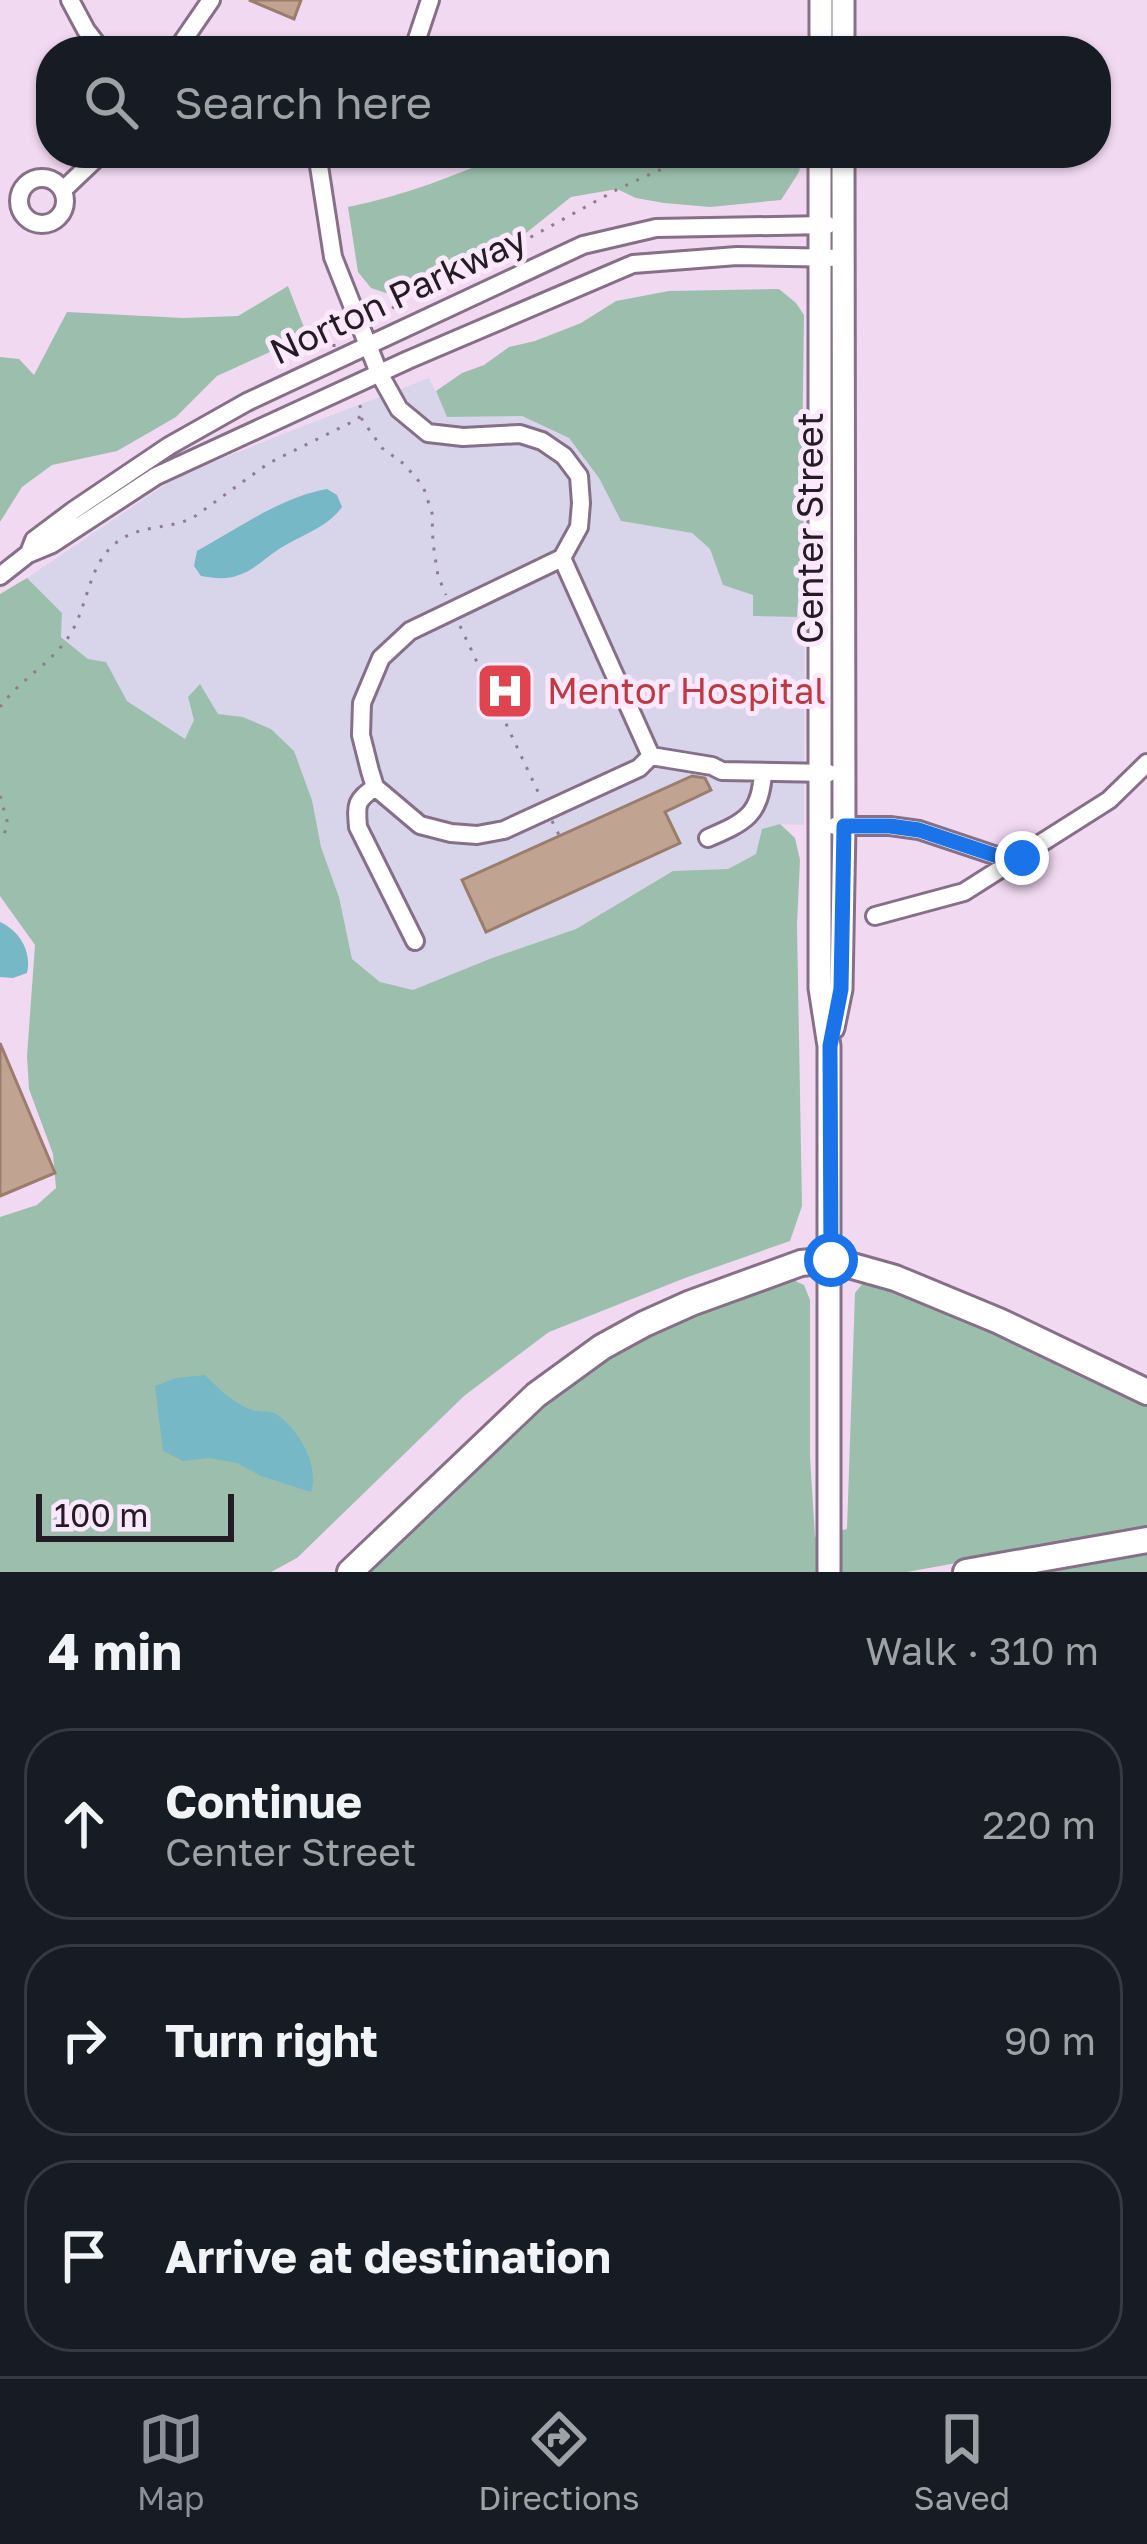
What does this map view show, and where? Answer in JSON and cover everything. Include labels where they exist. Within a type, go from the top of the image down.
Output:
[{"type":"highway","points":[[350,1572],[536,1395],[602,1347],[691,1303],[801,1262],[831,1260],[862,1267],[937,1295],[1147,1392]]},
{"type":"highway","points":[[966,1572],[1147,1540]]},
{"type":"main road","points":[[821,0],[821,36]]},
{"type":"main road","points":[[843,0],[843,36]]},
{"type":"main road","name":"Center Street","points":[[822,168],[832,225]]},
{"type":"main road","name":"Center Street","points":[[829,1572],[830,1046],[841,989],[833,826],[832,225],[841,168]]},
{"type":"street","points":[[70,0],[91,36]]},
{"type":"street","points":[[186,36],[211,0]]},
{"type":"street","points":[[418,36],[430,0]]},
{"type":"street","points":[[63,190],[86,168]]},
{"type":"street","points":[[319,168],[333,257],[379,373],[399,409],[428,433],[520,434],[542,441],[564,456],[578,476],[581,503],[579,527],[562,558],[410,631],[380,658],[362,703],[361,735],[375,787],[420,824],[478,835],[504,830],[639,768],[652,756]]},
{"type":"street","name":"Norton Parkway","points":[[28,554],[34,540],[61,520],[169,446],[247,402],[583,245],[656,228],[832,225]]},
{"type":"street","name":"Norton Parkway","points":[[5,572],[156,476],[633,264],[737,256],[832,258]]},
{"type":"street","points":[[562,558],[652,756]]},
{"type":"street","points":[[652,756],[722,771],[833,773]]},
{"type":"street","points":[[875,916],[964,892],[1109,800],[1147,763]]},
{"type":"street","points":[[708,838],[749,817],[762,791],[763,772]]},
{"type":"street","points":[[375,787],[359,799],[358,827],[415,941]]},
{"type":"street","points":[[833,826],[919,830],[1015,862]]},
{"type":"path","points":[[0,796],[8,824],[0,836]]},
{"type":"shaded area","name":"Mentor Hospital","points":[[429,378],[448,417],[522,416],[569,438],[599,478],[621,521],[692,533],[710,549],[723,585],[753,594],[754,616],[805,617],[804,825],[762,829],[757,854],[728,869],[673,872],[576,929],[412,991],[380,982],[352,959],[312,800],[294,751],[271,729],[243,717],[218,714],[194,720],[185,740],[127,701],[106,663],[88,659],[61,636],[62,613],[27,578],[175,478]]},
{"type":"green space","points":[[469,168],[800,168],[781,200],[710,207],[636,198],[617,189],[571,197],[500,254],[392,295],[371,288],[358,272],[348,207]]},
{"type":"green space","points":[[288,286],[307,335],[217,376],[176,417],[117,451],[52,465],[22,487],[0,522],[0,357],[19,359],[34,375],[67,312],[238,316]]},
{"type":"green space","points":[[779,289],[804,315],[802,461],[806,486],[797,617],[753,616],[753,595],[723,585],[710,549],[692,533],[621,521],[599,478],[569,438],[522,416],[447,417],[436,391],[509,347],[581,323],[616,301],[669,291]]},
{"type":"green space","points":[[27,578],[62,613],[61,637],[88,659],[106,662],[127,701],[185,739],[194,720],[188,697],[200,684],[218,714],[243,717],[271,729],[294,751],[312,800],[352,959],[380,982],[413,990],[576,929],[673,871],[728,869],[756,854],[762,829],[780,824],[795,838],[800,860],[802,1206],[790,1241],[549,1332],[464,1396],[297,1558],[271,1572],[0,1572],[0,1217],[37,1205],[56,1188],[53,1154],[29,1089],[35,945],[0,896],[0,594]]},
{"type":"green space","points":[[789,1278],[804,1285],[810,1300],[815,1537],[847,1529],[855,1293],[863,1283],[885,1283],[1147,1400],[1147,1528],[907,1572],[363,1572],[557,1388],[628,1341],[709,1304]]},
{"type":"green space","points":[[1147,1552],[1147,1572],[1039,1572]]},
{"type":"water","points":[[327,489],[337,495],[342,507],[336,514],[250,570],[215,578],[201,576],[194,566],[197,551],[276,506]]},
{"type":"water","points":[[0,922],[23,943],[27,973],[0,977]]},
{"type":"water","points":[[205,1375],[239,1404],[273,1413],[287,1423],[310,1461],[311,1492],[237,1463],[209,1458],[183,1461],[163,1451],[155,1386]]},
{"type":"building","points":[[249,0],[301,0],[294,19]]},
{"type":"building","points":[[692,776],[705,778],[711,790],[665,812],[680,843],[486,932],[462,880]]},
{"type":"building","points":[[0,1043],[55,1173],[0,1196]]},
{"type":"place","name":"Mentor Hospital","points":[[505,691]]},
{"type":"route","points":[[831,1260],[830,1046],[841,989],[844,826],[919,830],[1015,862],[1022,858]]}]
